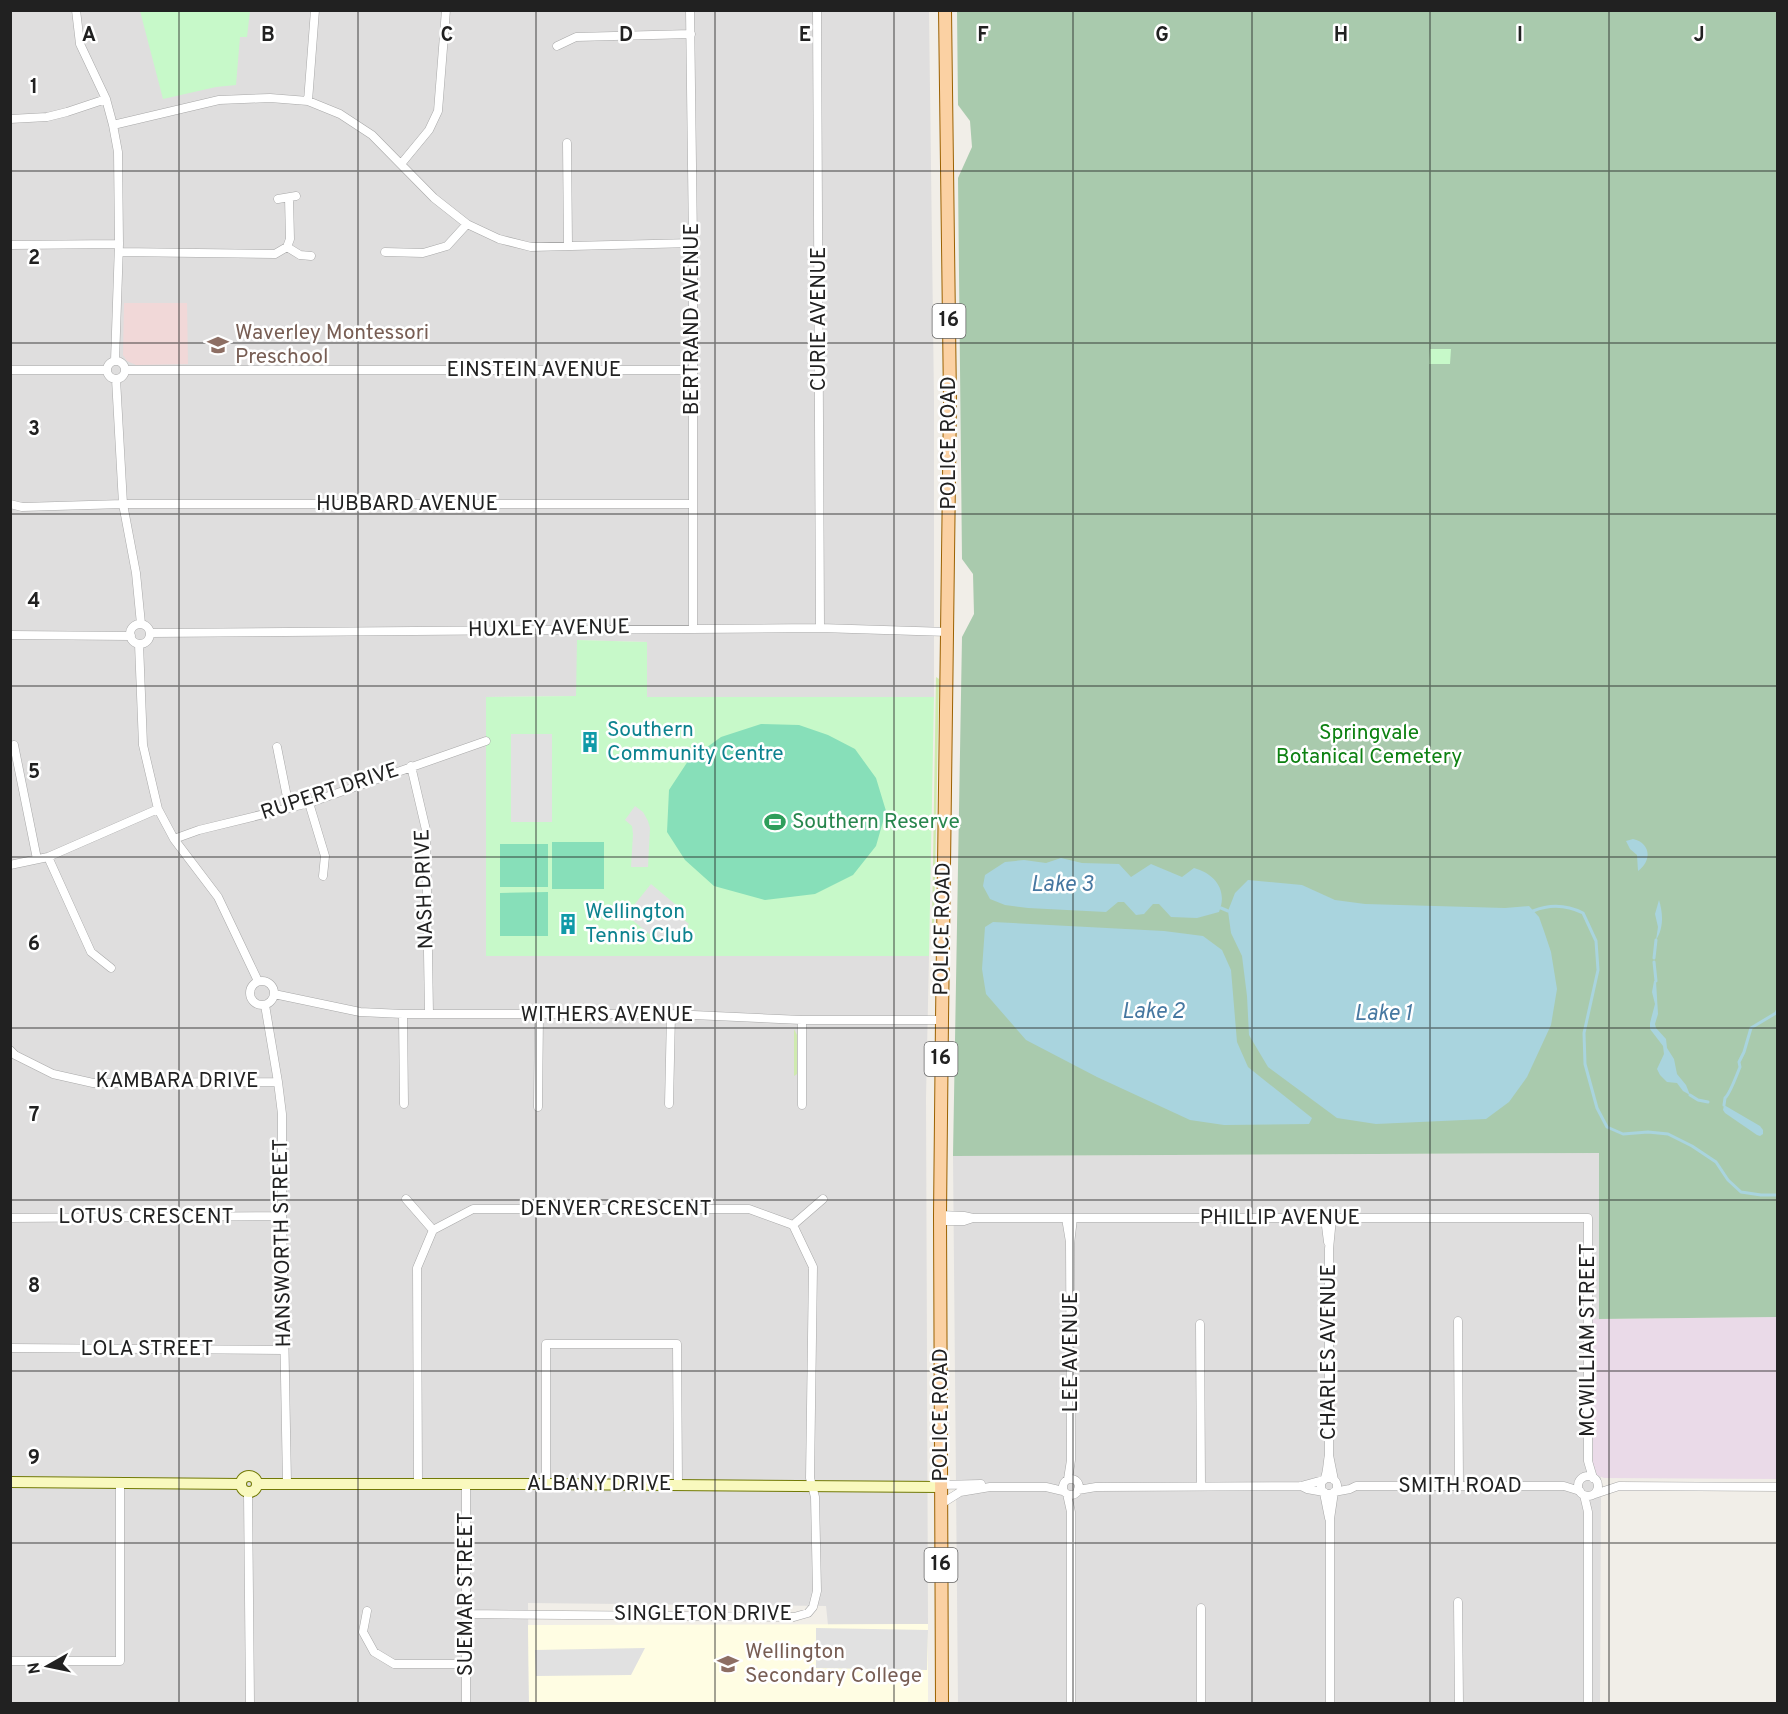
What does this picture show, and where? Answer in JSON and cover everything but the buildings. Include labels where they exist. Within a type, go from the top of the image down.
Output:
[{"type":"main road","name":"POLICE ROAD","points":[[942,1704],[940,1218],[950,401],[945,10]]},
{"type":"street","points":[[76,10],[80,44],[105,99],[118,152],[119,248],[115,361]]},
{"type":"street","points":[[308,101],[315,10]]},
{"type":"street","points":[[400,164],[429,130],[438,111],[446,10]]},
{"type":"street","name":"BERTRAND AVENUE","points":[[690,10],[693,243],[693,628]]},
{"type":"street","name":"CURIE AVENUE","points":[[818,10],[820,628]]},
{"type":"street","points":[[557,46],[576,37],[691,34]]},
{"type":"street","points":[[113,125],[219,100],[270,98],[308,101],[340,114],[372,135],[434,198],[467,224],[499,239],[531,247],[693,243]]},
{"type":"street","points":[[10,120],[47,117],[105,99]]},
{"type":"street","points":[[567,143],[568,246]]},
{"type":"street","points":[[10,245],[275,254],[287,247],[290,239],[293,197],[278,199]]},
{"type":"street","points":[[385,252],[423,253],[447,246],[467,224]]},
{"type":"street","points":[[287,247],[300,255],[311,256]]},
{"type":"street","points":[[115,361],[121,362],[125,370],[123,376],[116,379],[110,376],[107,370],[115,361]]},
{"type":"street","points":[[10,370],[107,370]]},
{"type":"street","name":"EINSTEIN AVENUE","points":[[125,370],[692,370]]},
{"type":"street","points":[[116,379],[123,504],[136,573],[141,624]]},
{"type":"street","name":"HUBBARD AVENUE","points":[[10,504],[22,507],[123,504],[692,504]]},
{"type":"street","points":[[141,624],[147,627],[150,633],[148,640],[139,644],[131,636],[134,626],[141,624]]},
{"type":"street","name":"HUXLEY AVENUE","points":[[150,633],[693,628],[820,628],[948,632]]},
{"type":"street","points":[[10,635],[131,636]]},
{"type":"street","points":[[139,644],[142,745],[158,809],[174,839],[218,897],[258,981]]},
{"type":"street","name":"RUPERT DRIVE","points":[[174,839],[199,830],[309,803],[486,741]]},
{"type":"street","points":[[14,745],[37,859]]},
{"type":"street","points":[[276,747],[288,807]]},
{"type":"street","name":"NASH DRIVE","points":[[411,766],[426,830],[429,1014]]},
{"type":"street","points":[[309,803],[325,856],[322,876]]},
{"type":"street","points":[[10,865],[48,857],[158,809]]},
{"type":"street","points":[[48,857],[91,952],[111,968]]},
{"type":"street","points":[[258,981],[273,987],[274,994],[271,1002],[265,1005],[256,1004],[250,997],[251,988],[258,981]]},
{"type":"street","name":"WITHERS AVENUE","points":[[274,994],[360,1012],[403,1014],[672,1014],[802,1020],[942,1020]]},
{"type":"street","name":"HANSWORTH STREET","points":[[265,1005],[282,1114],[287,1483]]},
{"type":"street","points":[[403,1014],[404,1104]]},
{"type":"street","points":[[669,1104],[672,1014]]},
{"type":"street","points":[[538,1107],[539,1015]]},
{"type":"street","points":[[802,1020],[802,1105]]},
{"type":"street","name":"KAMBARA DRIVE","points":[[12,1054],[53,1074],[93,1083],[278,1082]]},
{"type":"street","points":[[406,1199],[433,1230],[417,1268],[418,1484]]},
{"type":"street","points":[[812,1485],[810,1478],[813,1267],[794,1225],[823,1199]]},
{"type":"street","name":"DENVER CRESCENT","points":[[433,1230],[473,1209],[749,1209],[794,1225]]},
{"type":"street","name":"LOTUS CRESCENT","points":[[10,1218],[282,1216]]},
{"type":"street","name":"PHILLIP AVENUE","points":[[940,1218],[964,1221],[973,1218],[1588,1218]]},
{"type":"street","name":"LEE AVENUE","points":[[1070,1218],[1072,1237],[1070,1244],[1071,1704]]},
{"type":"street","name":"CHARLES AVENUE","points":[[1329,1218],[1329,1455],[1334,1481]]},
{"type":"street","name":"MCWILLIAM STREET","points":[[1588,1218],[1588,1461],[1594,1478]]},
{"type":"street","points":[[1458,1321],[1459,1486]]},
{"type":"street","points":[[1200,1324],[1201,1486]]},
{"type":"street","points":[[546,1484],[546,1344],[677,1344],[678,1485]]},
{"type":"street","name":"LOLA STREET","points":[[10,1348],[284,1350]]},
{"type":"street","name":"CHARLES AVENUE","points":[[1324,1480],[1329,1455]]},
{"type":"street","name":"MCWILLIAM STREET","points":[[1581,1479],[1588,1461]]},
{"type":"street","name":"ALBANY DRIVE","points":[[244,1488],[243,1479],[250,1476],[257,1484],[941,1486]]},
{"type":"street","points":[[1588,1704],[1588,1512],[1578,1486],[1581,1479],[1588,1476],[1619,1486],[1778,1487]]},
{"type":"street","points":[[941,1504],[960,1492],[990,1487],[1301,1486],[1328,1478],[1334,1481],[1337,1485],[1330,1519],[1330,1704]]},
{"type":"street","points":[[1588,1512],[1598,1486],[1594,1478]]},
{"type":"street","name":"SMITH ROAD","points":[[1564,1486],[1581,1479]]},
{"type":"street","points":[[1324,1480],[1321,1486],[1330,1519]]},
{"type":"street","name":"SMITH ROAD","points":[[1334,1481],[1356,1486],[1564,1486],[1582,1493]]},
{"type":"street","points":[[10,1482],[120,1482],[244,1488],[250,1704]]},
{"type":"street","points":[[10,1660],[120,1661],[120,1482]]},
{"type":"street","name":"SUEMAR STREET","points":[[466,1484],[466,1704]]},
{"type":"street","points":[[941,1486],[982,1484],[990,1487]]},
{"type":"street","name":"SINGLETON DRIVE","points":[[466,1614],[794,1617],[808,1613],[813,1607],[817,1591],[815,1497],[812,1485]]},
{"type":"street","points":[[1301,1486],[1329,1494],[1334,1492]]},
{"type":"street","name":"SMITH ROAD","points":[[1334,1492],[1356,1486]]},
{"type":"street","points":[[1582,1493],[1589,1496],[1619,1486]]},
{"type":"street","points":[[1458,1602],[1459,1704]]},
{"type":"street","points":[[1201,1608],[1201,1704]]},
{"type":"street","points":[[367,1611],[363,1632],[374,1652],[394,1664],[465,1664]]},
{"type":"shaded area","points":[[11,11],[929,11],[934,400],[934,697],[647,697],[647,642],[578,640],[577,696],[486,697],[486,956],[929,956],[926,1098],[928,1624],[828,1625],[826,1606],[528,1603],[529,1703],[11,1704]]},
{"type":"shaded area","points":[[124,303],[187,303],[188,364],[136,365],[127,361],[123,355]]},
{"type":"shaded area","points":[[511,734],[552,734],[552,822],[511,822]]},
{"type":"shaded area","points":[[635,806],[643,812],[650,828],[648,867],[631,867],[632,826],[625,820]]},
{"type":"shaded area","points":[[651,884],[687,914],[683,919],[689,924],[674,943],[668,939],[663,945],[626,915]]},
{"type":"shaded area","points":[[1599,1153],[1600,1703],[958,1703],[953,1156]]},
{"type":"shaded area","points":[[1777,1317],[1777,1479],[1604,1478],[1597,1475],[1593,1464],[1593,1319]]},
{"type":"shaded area","name":"Wellington Secondary College","points":[[928,1624],[928,1703],[529,1703],[528,1625]]},
{"type":"shaded area","points":[[816,1628],[928,1630],[927,1670],[816,1668]]},
{"type":"shaded area","points":[[645,1648],[631,1675],[536,1676],[535,1650]]},
{"type":"green space","points":[[140,11],[250,11],[247,37],[240,37],[236,85],[216,87],[163,99]]},
{"type":"green space","name":"Springvale Botanical Cemetery","points":[[957,11],[1777,11],[1777,1317],[1599,1319],[1599,1153],[953,1156],[962,637],[974,614],[973,574],[962,559],[958,178],[972,147],[970,121],[958,105]]},
{"type":"green space","points":[[1430,349],[1451,349],[1450,364],[1429,364]]},
{"type":"green space","name":"Southern Reserve","points":[[577,640],[647,642],[647,697],[934,697],[929,956],[486,956],[486,697],[576,696]]},
{"type":"green space","points":[[936,677],[939,679],[934,925],[932,925]]},
{"type":"green space","name":"Southern Reserve","points":[[761,724],[799,725],[828,735],[855,749],[876,778],[886,811],[876,846],[853,875],[815,894],[765,900],[714,886],[685,860],[667,832],[669,790],[688,761],[721,737]]},
{"type":"green space","points":[[552,842],[604,842],[604,889],[552,889]]},
{"type":"green space","points":[[500,844],[548,844],[548,887],[500,887]]},
{"type":"green space","points":[[548,892],[548,936],[500,936],[500,893]]},
{"type":"green space","points":[[794,1029],[797,1035],[797,1074],[794,1076]]},
{"type":"water","points":[[1633,839],[1643,844],[1648,853],[1646,862],[1638,871],[1637,855],[1626,841]]},
{"type":"water","name":"Lake 3","points":[[1061,858],[1082,863],[1119,864],[1131,877],[1151,864],[1182,877],[1194,868],[1208,874],[1218,884],[1222,897],[1219,912],[1197,918],[1171,917],[1159,904],[1153,904],[1144,914],[1136,915],[1124,902],[1118,902],[1106,912],[1028,908],[1005,905],[990,899],[983,886],[985,875],[1005,862],[1024,860],[1046,863]]},
{"type":"water","name":"Lake 1","points":[[1248,880],[1302,885],[1335,900],[1365,904],[1505,908],[1529,906],[1539,917],[1544,931],[1551,952],[1557,989],[1551,1025],[1527,1077],[1509,1102],[1486,1119],[1376,1124],[1337,1118],[1268,1067],[1249,1035],[1242,956],[1231,933],[1228,911],[1235,893]]},
{"type":"water","points":[[1659,900],[1662,920],[1656,940],[1658,927],[1655,914]]},
{"type":"water","name":"Lake 2","points":[[993,922],[1164,931],[1203,936],[1222,950],[1231,970],[1237,1042],[1248,1067],[1312,1118],[1309,1124],[1224,1125],[1190,1120],[1097,1077],[1026,1040],[986,994],[982,969],[985,927]]},
{"type":"water","points":[[1654,981],[1656,981],[1658,1014],[1656,1028],[1666,1039],[1677,1074],[1686,1085],[1690,1095],[1683,1091],[1677,1083],[1667,1082],[1657,1069],[1664,1054],[1663,1046],[1650,1029],[1655,1004],[1652,992]]},
{"type":"water","points":[[1724,1105],[1760,1126],[1763,1134],[1757,1135],[1725,1113]]},
{"type":"waterway","points":[[1533,911],[1558,906],[1583,913],[1596,941],[1598,970],[1584,1033],[1585,1064],[1597,1108],[1607,1127],[1623,1134],[1648,1132],[1668,1134],[1716,1162],[1728,1180],[1741,1192],[1778,1195]]},
{"type":"waterway","points":[[1221,908],[1228,911]]},
{"type":"waterway","points":[[1654,958],[1656,940]]},
{"type":"waterway","points":[[1654,962],[1656,981]]},
{"type":"waterway","points":[[1724,1105],[1740,1067],[1739,1062],[1751,1028],[1776,1013],[1778,1009]]},
{"type":"waterway","points":[[1690,1095],[1708,1102]]},
{"type":"place","name":"Waverley Montessori Preschool","points":[[218,345]]},
{"type":"place","name":"Southern Community Centre","points":[[590,742]]},
{"type":"place","name":"Southern Reserve","points":[[775,822]]},
{"type":"place","name":"Wellington Tennis Club","points":[[568,924]]},
{"type":"place","name":"Wellington Secondary College","points":[[728,1664]]}]
